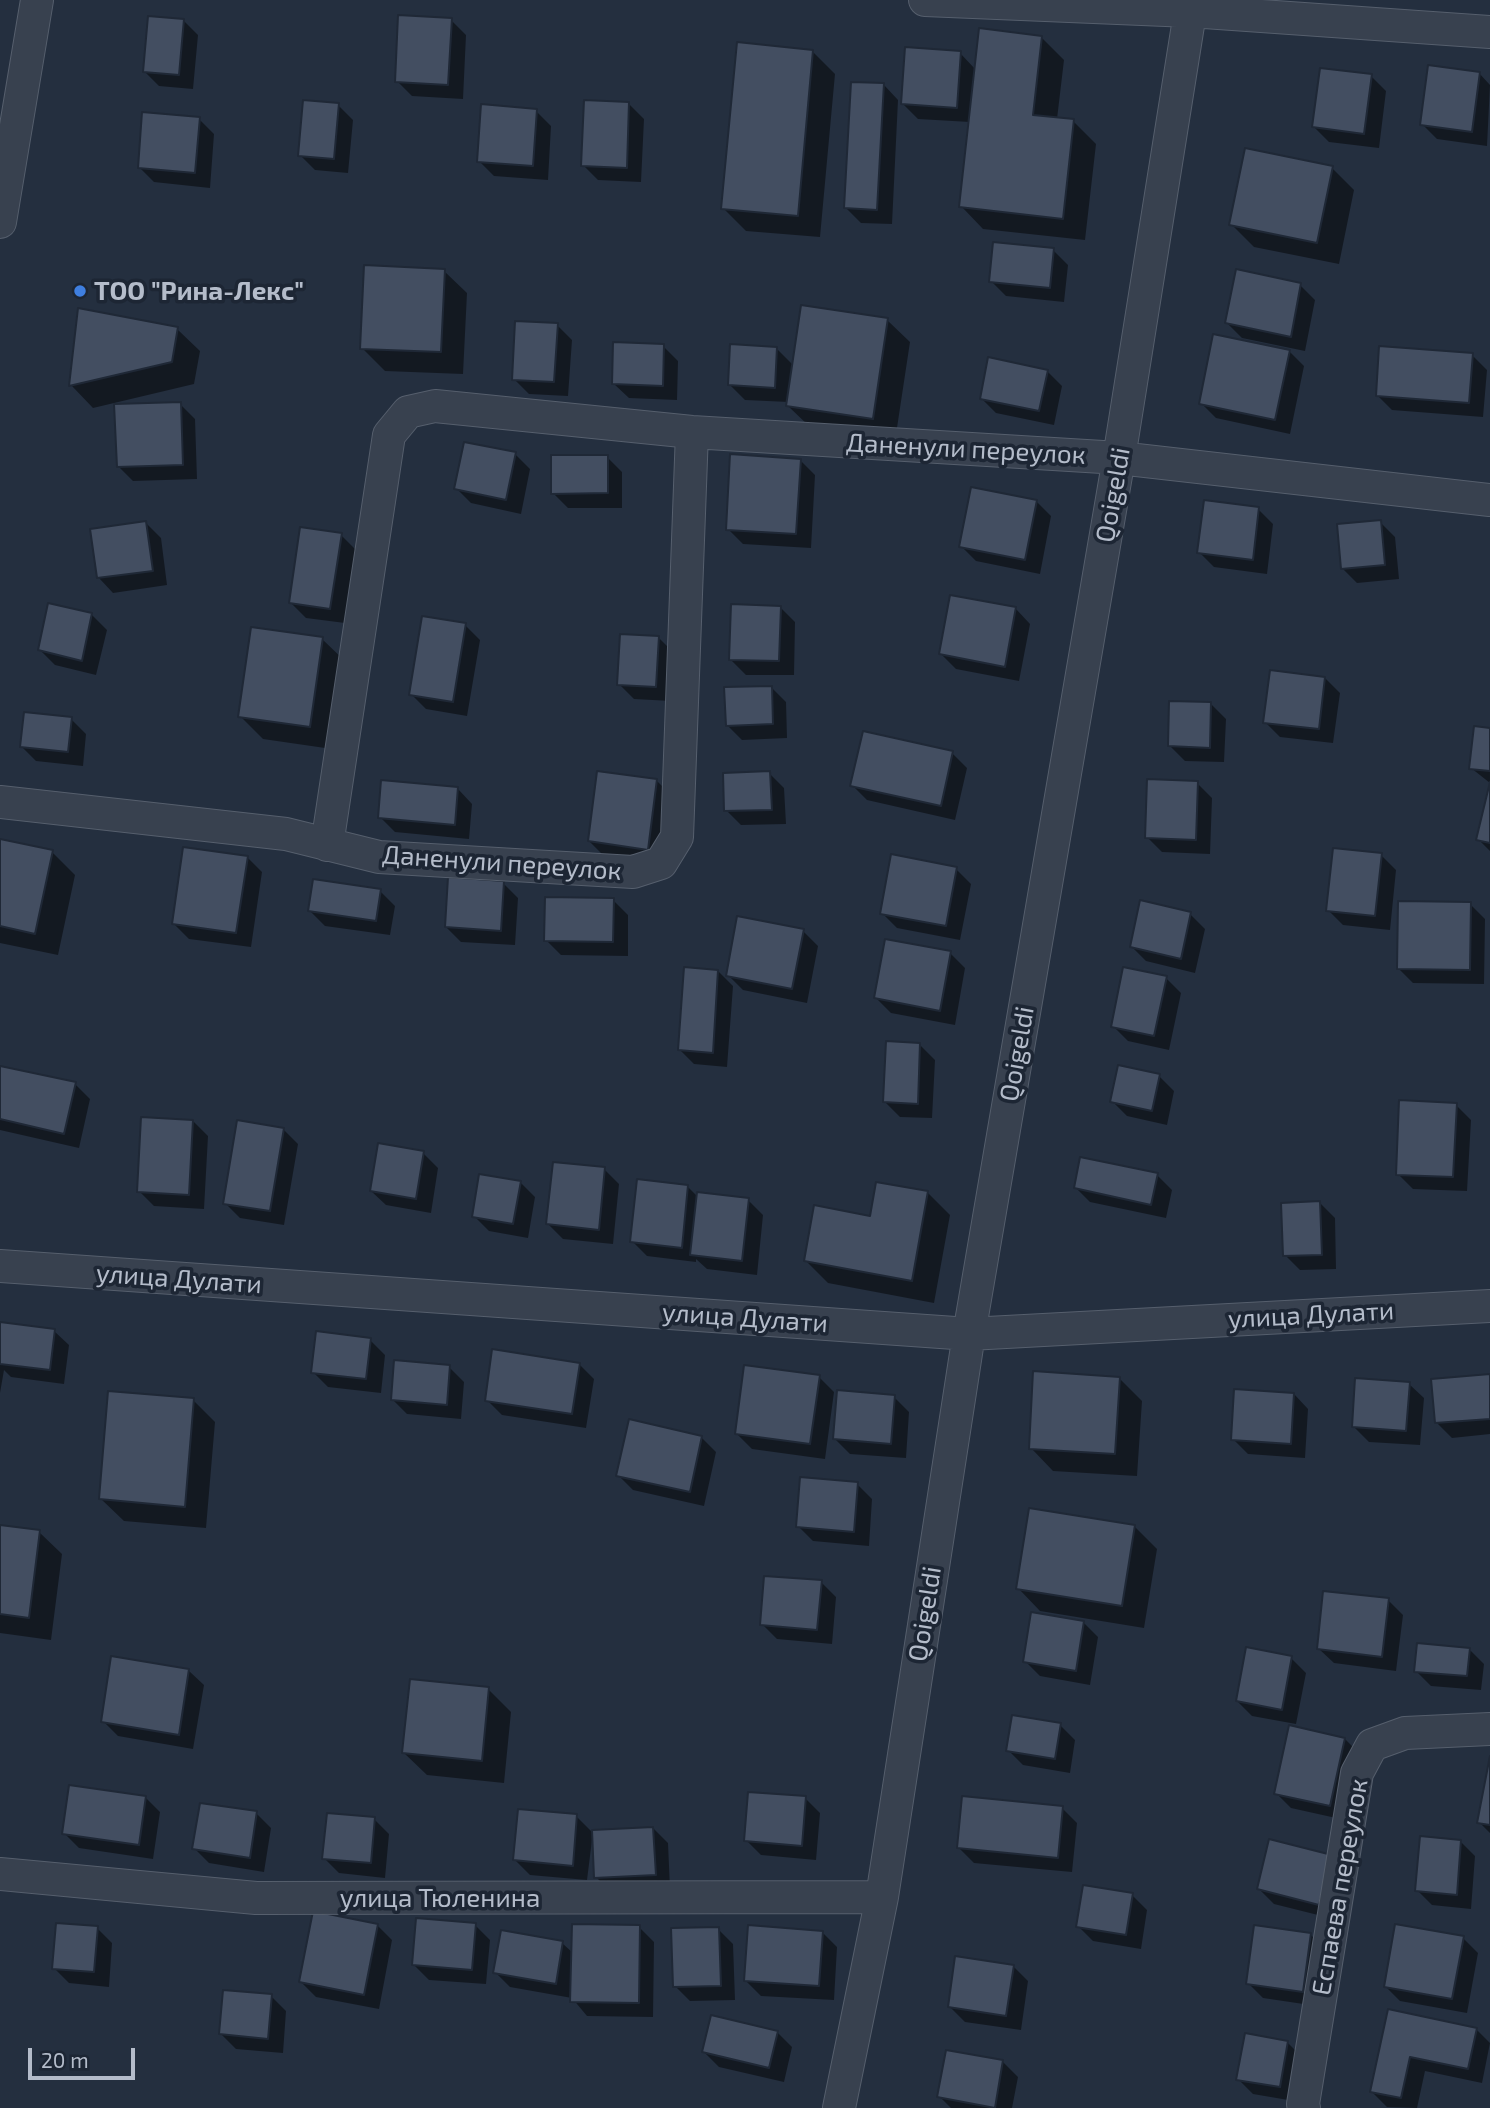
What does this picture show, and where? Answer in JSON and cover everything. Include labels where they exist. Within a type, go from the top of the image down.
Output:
[{"type":"street","points":[[0,222],[37,0]]},
{"type":"street","points":[[925,0],[1191,6],[1490,32]]},
{"type":"street","name":"Qoigeldi","points":[[839,2108],[882,1897],[969,1334],[1119,458],[1191,6]]},
{"type":"street","name":"Даненули переулок","points":[[327,845],[389,435],[408,412],[435,406],[692,432],[1119,458],[1490,500]]},
{"type":"street","name":"Даненули переулок","points":[[0,802],[286,834],[379,857],[634,872],[661,863],[677,837],[692,432]]},
{"type":"street","name":"улица Дулати","points":[[0,1266],[969,1334],[1490,1306]]},
{"type":"street","name":"Еспаева переулок","points":[[1304,2108],[1357,1773],[1373,1745],[1405,1733],[1490,1729]]},
{"type":"street","name":"улица Тюленина","points":[[0,1874],[256,1898],[882,1897]]},
{"type":"building","points":[[398,15],[452,18],[448,85],[395,82]]},
{"type":"building","points":[[148,16],[184,19],[179,75],[143,72]]},
{"type":"building","points":[[979,28],[1042,36],[1033,115],[1074,119],[1063,219],[959,207]]},
{"type":"building","points":[[737,42],[813,50],[798,216],[721,209]]},
{"type":"building","points":[[905,47],[961,51],[957,108],[901,104]]},
{"type":"building","points":[[1428,65],[1480,72],[1472,132],[1420,125]]},
{"type":"building","points":[[1320,68],[1372,74],[1364,134],[1312,127]]},
{"type":"building","points":[[851,82],[884,83],[877,210],[844,208]]},
{"type":"building","points":[[303,100],[339,103],[334,159],[298,156]]},
{"type":"building","points":[[584,100],[629,102],[627,168],[581,166]]},
{"type":"building","points":[[481,104],[537,109],[533,166],[477,162]]},
{"type":"building","points":[[142,112],[200,117],[195,173],[138,168]]},
{"type":"building","points":[[1245,148],[1333,166],[1317,243],[1229,225]]},
{"type":"building","points":[[993,242],[1054,248],[1050,288],[989,282]]},
{"type":"building","points":[[364,265],[445,269],[441,352],[360,349]]},
{"type":"building","points":[[1236,269],[1301,283],[1291,337],[1225,323]]},
{"type":"building","points":[[801,305],[888,318],[873,419],[786,406]]},
{"type":"building","points":[[78,308],[178,327],[172,362],[69,386]]},
{"type":"building","points":[[515,321],[558,323],[554,382],[512,380]]},
{"type":"building","points":[[1213,334],[1290,350],[1275,420],[1199,404]]},
{"type":"building","points":[[613,342],[664,344],[663,386],[612,384]]},
{"type":"building","points":[[730,344],[777,347],[775,388],[728,385]]},
{"type":"building","points":[[1379,346],[1473,353],[1469,403],[1376,396]]},
{"type":"building","points":[[988,357],[1048,370],[1039,411],[980,399]]},
{"type":"building","points":[[181,402],[183,465],[117,467],[114,404]]},
{"type":"building","points":[[464,442],[516,452],[506,500],[454,489]]},
{"type":"building","points":[[730,454],[801,459],[796,534],[726,530]]},
{"type":"building","points":[[551,455],[608,455],[608,493],[551,494]]},
{"type":"building","points":[[971,487],[1037,500],[1025,560],[959,547]]},
{"type":"building","points":[[1204,500],[1259,507],[1253,560],[1197,553]]},
{"type":"building","points":[[1381,520],[1385,565],[1341,569],[1337,524]]},
{"type":"building","points":[[146,521],[153,571],[97,578],[90,529]]},
{"type":"building","points":[[300,527],[342,533],[330,609],[289,603]]},
{"type":"building","points":[[950,595],[1016,607],[1005,667],[939,654]]},
{"type":"building","points":[[48,603],[92,613],[82,661],[38,650]]},
{"type":"building","points":[[731,604],[781,606],[779,661],[729,660]]},
{"type":"building","points":[[422,616],[466,623],[453,702],[409,695]]},
{"type":"building","points":[[251,627],[323,637],[310,727],[238,717]]},
{"type":"building","points":[[620,634],[659,636],[656,687],[617,685]]},
{"type":"building","points":[[1270,670],[1325,677],[1319,729],[1263,723]]},
{"type":"building","points":[[772,686],[773,724],[726,726],[724,687]]},
{"type":"building","points":[[1169,701],[1211,702],[1210,748],[1168,746]]},
{"type":"building","points":[[24,712],[72,717],[68,752],[20,747]]},
{"type":"building","points":[[1474,726],[1490,728],[1490,771],[1469,769]]},
{"type":"building","points":[[863,731],[953,751],[941,806],[850,786]]},
{"type":"building","points":[[597,771],[657,779],[648,850],[588,841]]},
{"type":"building","points":[[770,771],[772,810],[724,811],[723,773]]},
{"type":"building","points":[[1147,779],[1198,781],[1196,840],[1145,838]]},
{"type":"building","points":[[381,780],[458,787],[455,825],[378,818]]},
{"type":"building","points":[[1490,782],[1490,843],[1476,840]]},
{"type":"building","points":[[0,839],[53,850],[35,934],[0,926]]},
{"type":"building","points":[[183,847],[248,856],[236,933],[172,924]]},
{"type":"building","points":[[1333,848],[1382,853],[1375,916],[1326,911]]},
{"type":"building","points":[[891,854],[957,867],[946,926],[880,914]]},
{"type":"building","points":[[448,877],[504,881],[501,931],[445,927]]},
{"type":"building","points":[[313,879],[381,889],[376,921],[308,911]]},
{"type":"building","points":[[545,897],[614,898],[613,942],[544,941]]},
{"type":"building","points":[[1140,900],[1191,912],[1181,959],[1130,947]]},
{"type":"building","points":[[1398,901],[1471,902],[1470,970],[1397,969]]},
{"type":"building","points":[[737,916],[804,929],[792,989],[726,976]]},
{"type":"building","points":[[885,939],[951,951],[940,1011],[874,998]]},
{"type":"building","points":[[684,967],[718,970],[713,1053],[678,1050]]},
{"type":"building","points":[[1123,967],[1167,976],[1154,1036],[1111,1027]]},
{"type":"building","points":[[886,1041],[920,1043],[918,1104],[883,1102]]},
{"type":"building","points":[[1118,1065],[1160,1074],[1152,1111],[1110,1102]]},
{"type":"building","points":[[0,1066],[76,1082],[64,1134],[0,1119]]},
{"type":"building","points":[[1399,1100],[1457,1103],[1453,1177],[1396,1175]]},
{"type":"building","points":[[141,1117],[193,1120],[189,1195],[137,1192]]},
{"type":"building","points":[[237,1120],[284,1128],[270,1211],[223,1204]]},
{"type":"building","points":[[378,1143],[424,1151],[416,1199],[370,1191]]},
{"type":"building","points":[[1080,1157],[1158,1173],[1151,1205],[1074,1188]]},
{"type":"building","points":[[553,1162],[605,1167],[599,1230],[546,1224]]},
{"type":"building","points":[[479,1174],[521,1181],[513,1224],[472,1217]]},
{"type":"building","points":[[637,1179],[688,1185],[682,1248],[630,1242]]},
{"type":"building","points":[[876,1182],[928,1191],[912,1281],[804,1261],[814,1205],[870,1216]]},
{"type":"building","points":[[697,1192],[749,1198],[742,1261],[690,1255]]},
{"type":"building","points":[[1320,1201],[1322,1255],[1283,1256],[1281,1203]]},
{"type":"building","points":[[0,1322],[55,1329],[50,1370],[0,1364]]},
{"type":"building","points":[[316,1331],[371,1338],[366,1379],[311,1373]]},
{"type":"building","points":[[492,1349],[580,1363],[572,1414],[485,1401]]},
{"type":"building","points":[[394,1360],[450,1365],[447,1405],[391,1400]]},
{"type":"building","points":[[744,1365],[820,1375],[810,1444],[735,1434]]},
{"type":"building","points":[[1033,1371],[1120,1377],[1115,1454],[1029,1449]]},
{"type":"building","points":[[1490,1374],[1490,1419],[1435,1423],[1431,1379]]},
{"type":"building","points":[[1355,1378],[1410,1382],[1406,1431],[1352,1427]]},
{"type":"building","points":[[1234,1389],[1294,1393],[1291,1444],[1231,1440]]},
{"type":"building","points":[[837,1390],[895,1395],[891,1444],[833,1439]]},
{"type":"building","points":[[108,1391],[194,1398],[185,1507],[99,1499]]},
{"type":"building","points":[[629,1419],[702,1436],[690,1492],[616,1476]]},
{"type":"building","points":[[800,1477],[858,1482],[854,1532],[796,1527]]},
{"type":"building","points":[[1029,1508],[1135,1525],[1122,1606],[1016,1589]]},
{"type":"building","points":[[0,1525],[40,1530],[29,1618],[0,1614]]},
{"type":"building","points":[[764,1576],[822,1580],[817,1630],[760,1625]]},
{"type":"building","points":[[1323,1591],[1389,1598],[1382,1657],[1317,1649]]},
{"type":"building","points":[[1031,1612],[1084,1621],[1076,1671],[1023,1662]]},
{"type":"building","points":[[1417,1643],[1470,1648],[1467,1676],[1414,1672]]},
{"type":"building","points":[[1246,1647],[1292,1656],[1282,1710],[1236,1701]]},
{"type":"building","points":[[111,1656],[189,1669],[179,1735],[101,1722]]},
{"type":"building","points":[[410,1679],[489,1687],[482,1761],[402,1753]]},
{"type":"building","points":[[1012,1715],[1061,1723],[1055,1759],[1006,1751]]},
{"type":"building","points":[[1289,1725],[1345,1738],[1330,1806],[1274,1794]]},
{"type":"building","points":[[1490,1756],[1490,1825],[1477,1823]]},
{"type":"building","points":[[69,1785],[146,1796],[139,1845],[62,1834]]},
{"type":"building","points":[[748,1792],[806,1796],[802,1846],[744,1841]]},
{"type":"building","points":[[962,1796],[1063,1806],[1058,1858],[957,1848]]},
{"type":"building","points":[[200,1803],[257,1811],[250,1858],[192,1849]]},
{"type":"building","points":[[518,1809],[577,1814],[573,1866],[513,1860]]},
{"type":"building","points":[[327,1813],[375,1817],[371,1863],[322,1859]]},
{"type":"building","points":[[653,1827],[656,1875],[594,1878],[592,1830]]},
{"type":"building","points":[[1420,1836],[1461,1840],[1457,1895],[1415,1891]]},
{"type":"building","points":[[1269,1839],[1332,1855],[1319,1905],[1257,1889]]},
{"type":"building","points":[[1083,1885],[1133,1893],[1126,1935],[1076,1927]]},
{"type":"building","points":[[313,1911],[378,1924],[364,1995],[299,1982]]},
{"type":"building","points":[[416,1918],[476,1923],[472,1970],[412,1965]]},
{"type":"building","points":[[56,1923],[98,1926],[94,1972],[52,1969]]},
{"type":"building","points":[[572,1924],[640,1925],[639,2003],[570,2002]]},
{"type":"building","points":[[1395,1924],[1464,1936],[1452,1999],[1384,1987]]},
{"type":"building","points":[[748,1925],[823,1931],[819,1986],[744,1981]]},
{"type":"building","points":[[1254,1925],[1311,1933],[1303,1992],[1246,1984]]},
{"type":"building","points":[[719,1927],[721,1986],[673,1987],[671,1928]]},
{"type":"building","points":[[501,1930],[563,1941],[556,1984],[493,1973]]},
{"type":"building","points":[[955,1956],[1014,1965],[1006,2016],[948,2007]]},
{"type":"building","points":[[223,1990],[272,1994],[268,2039],[219,2034]]},
{"type":"building","points":[[1388,2009],[1477,2028],[1468,2069],[1410,2057],[1401,2098],[1370,2092]]},
{"type":"building","points":[[711,2015],[778,2031],[769,2068],[702,2052]]},
{"type":"building","points":[[1245,2033],[1288,2041],[1280,2087],[1236,2080]]},
{"type":"building","points":[[946,2050],[1003,2060],[995,2108],[937,2097]]},
{"type":"place","name":"ТОО \"Рина-Лекс\"","points":[[80,291]]}]
